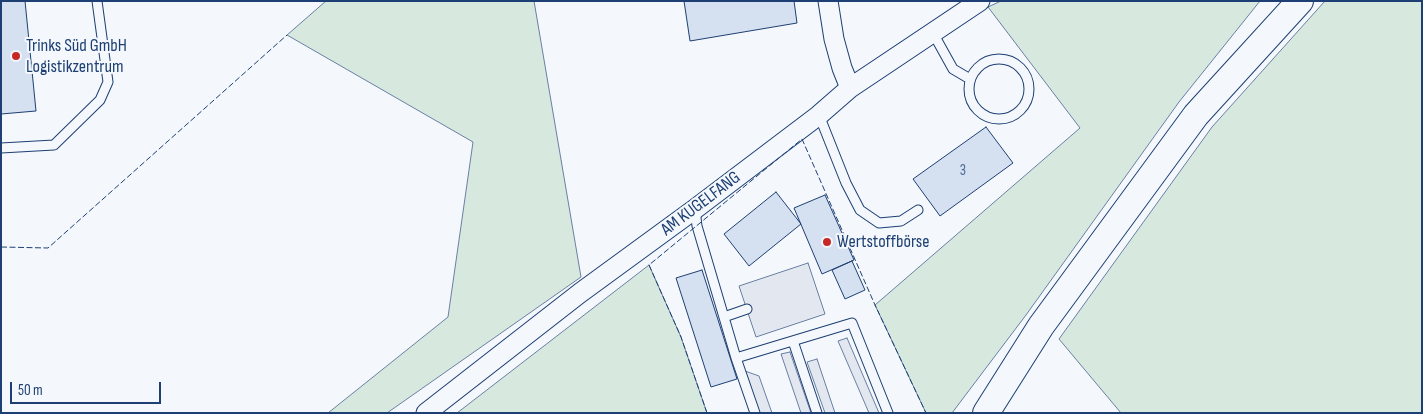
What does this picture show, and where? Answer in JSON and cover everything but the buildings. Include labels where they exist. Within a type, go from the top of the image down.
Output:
[{"type":"main road","points":[[986,413],[1041,326],[1196,114],[1300,1]]},
{"type":"street","points":[[828,1],[834,39],[850,88]]},
{"type":"street","name":"AM KUGELFANG","points":[[426,413],[580,293],[819,115],[850,88],[980,1]]},
{"type":"lane","points":[[1,148],[54,145],[100,100],[108,82],[97,1]]},
{"type":"lane","points":[[933,33],[953,69],[970,79]]},
{"type":"lane","points":[[1001,58],[1010,61],[1019,66],[1029,83],[1026,103],[1012,117],[1002,120],[982,115],[970,100],[968,89],[970,79],[974,70],[990,60],[1001,58]]},
{"type":"lane","points":[[819,115],[846,184],[860,210],[879,223],[901,221],[918,210]]},
{"type":"lane","points":[[695,209],[697,226],[754,413]]},
{"type":"lane","points":[[724,317],[747,309]]},
{"type":"lane","points":[[736,358],[852,323],[888,413]]},
{"type":"lane","points":[[792,340],[817,413]]},
{"type":"shaded area","points":[[326,1],[534,1],[581,277],[387,413],[328,413],[448,317],[473,142],[287,35]]},
{"type":"shaded area","points":[[1001,1],[1260,1],[1179,102],[1026,315],[952,413],[926,413],[875,305],[1080,128],[988,7]]},
{"type":"shaded area","points":[[1325,1],[1422,1],[1422,413],[1121,413],[1059,339],[1212,127]]},
{"type":"shaded area","points":[[808,263],[825,314],[756,337],[739,286]]},
{"type":"shaded area","points":[[649,265],[681,337],[707,413],[457,413]]},
{"type":"shaded area","points":[[847,338],[879,413],[869,413],[838,341]]},
{"type":"shaded area","points":[[790,352],[811,413],[801,413],[781,354]]},
{"type":"shaded area","points":[[817,359],[835,413],[825,413],[807,362]]},
{"type":"shaded area","points":[[745,371],[759,376],[772,413],[759,413]]},
{"type":"fence","points":[[1,247],[48,248],[287,35]]},
{"type":"fence","points":[[707,413],[681,337],[649,265],[802,139],[875,305],[926,413]]},
{"type":"place","name":"Trinks Süd GmbH Logistikzentrum","points":[[16,56]]},
{"type":"place","name":"Wertstoffbörse","points":[[827,242]]}]
